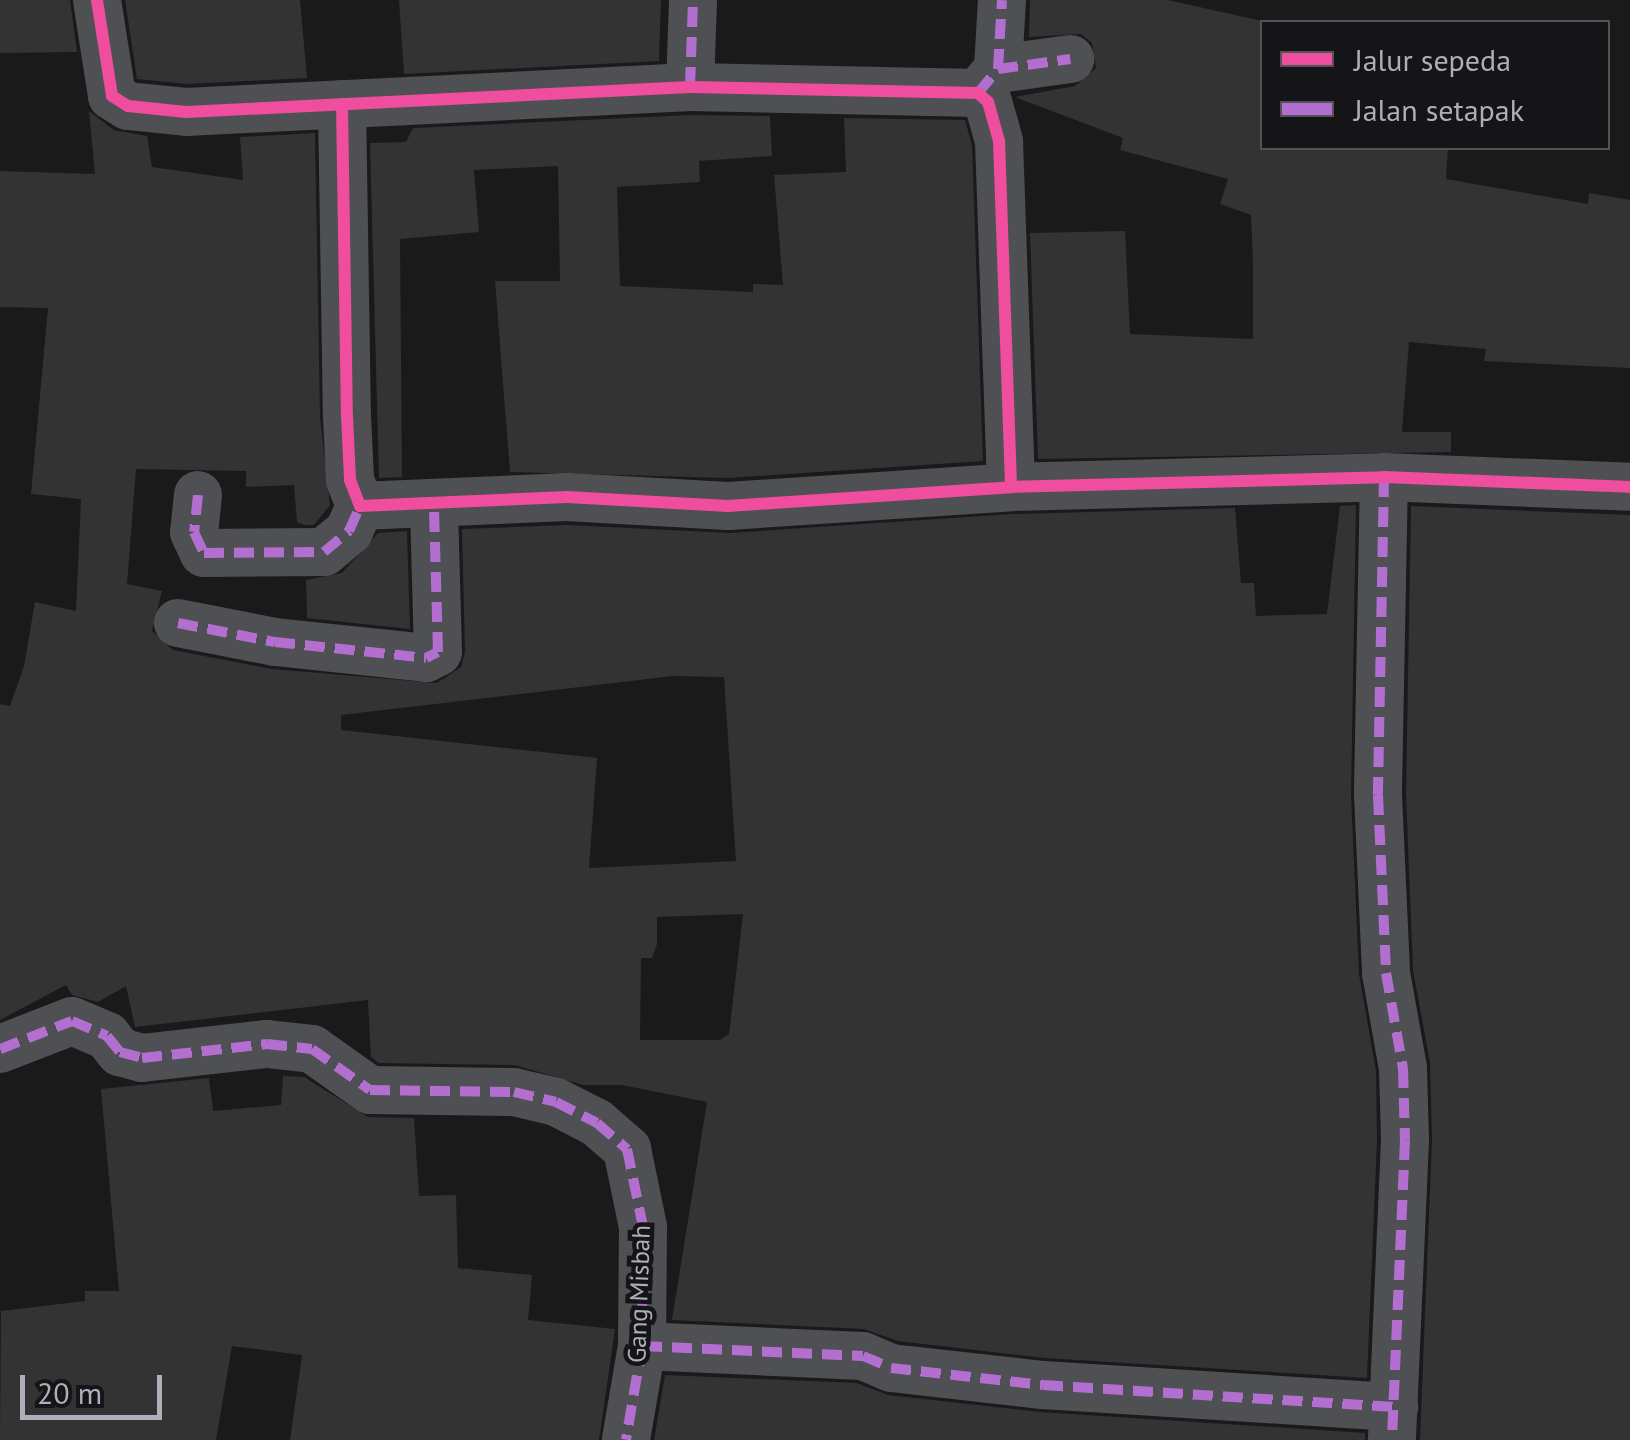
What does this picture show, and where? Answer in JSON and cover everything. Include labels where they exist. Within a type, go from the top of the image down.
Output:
[{"type":"street","points":[[97,0],[107,88],[123,104],[186,112],[690,87],[988,81],[1070,59]]},
{"type":"street","points":[[690,87],[694,0]]},
{"type":"street","points":[[1002,0],[988,102],[999,141],[1010,488]]},
{"type":"street","points":[[198,495],[194,532],[204,553],[324,552],[348,531],[360,506],[350,480],[347,416],[342,104]]},
{"type":"street","points":[[360,506],[567,497],[728,506],[1010,488],[1384,477],[1630,487]]},
{"type":"street","points":[[642,1346],[863,1356],[891,1368],[1393,1424],[1405,1140],[1403,1068],[1386,974],[1378,795],[1384,477]]},
{"type":"street","points":[[178,623],[276,642],[426,658],[438,652],[434,505]]},
{"type":"street","name":"Gang Misbah","points":[[0,1049],[72,1021],[107,1036],[120,1052],[142,1058],[267,1044],[312,1048],[370,1090],[514,1092],[556,1102],[628,1149],[643,1226],[642,1346],[626,1440]]},
{"type":"building","points":[[0,0],[70,0],[77,52],[0,53]]},
{"type":"building","points":[[125,0],[300,0],[307,78],[187,84],[137,79]]},
{"type":"building","points":[[399,0],[661,0],[659,61],[404,74]]},
{"type":"building","points":[[1030,0],[1168,0],[1260,21],[1260,150],[1448,150],[1446,179],[1588,204],[1589,193],[1630,200],[1630,368],[1484,361],[1486,349],[1409,342],[1402,432],[1451,432],[1451,452],[1038,459],[1030,233],[1125,231],[1130,334],[1253,339],[1253,262],[1251,215],[1220,204],[1228,179],[1120,150],[1123,138],[1015,97],[1075,86],[1096,68],[1092,43],[1081,34],[1029,37]]},
{"type":"building","points":[[89,111],[114,130],[147,136],[152,167],[243,180],[240,137],[315,133],[320,417],[330,505],[314,525],[304,525],[297,522],[294,485],[246,487],[246,471],[136,469],[127,584],[162,591],[152,631],[173,650],[272,669],[437,683],[461,667],[465,652],[462,529],[567,525],[730,533],[1012,514],[1235,508],[1241,583],[1254,583],[1256,616],[1327,614],[1340,506],[1356,505],[1351,796],[1359,974],[1376,1071],[1377,1140],[1367,1378],[1045,1358],[898,1341],[864,1329],[672,1320],[707,1102],[622,1085],[583,1085],[515,1065],[379,1063],[371,1057],[368,1000],[135,1027],[126,986],[98,1002],[72,995],[66,985],[0,1020],[0,704],[10,706],[24,666],[35,602],[76,611],[81,499],[31,494],[48,308],[0,307],[0,171],[95,174]],"holes":[[[673,676],[724,677],[736,861],[589,868],[597,758],[341,730],[341,715]],[[743,914],[729,1034],[720,1040],[640,1040],[641,958],[652,958],[657,944],[657,917]]]},
{"type":"building","points":[[690,115],[770,116],[772,156],[699,161],[700,182],[617,187],[620,286],[753,292],[753,284],[783,285],[774,175],[846,172],[844,118],[965,120],[972,145],[983,461],[728,478],[510,472],[495,281],[560,281],[558,166],[474,170],[479,232],[400,239],[402,477],[379,478],[370,143],[406,142],[413,128]]},
{"type":"building","points":[[1411,506],[1630,515],[1630,1440],[1420,1440],[1432,1139],[1430,1063],[1413,970],[1406,795]]},
{"type":"building","points":[[407,531],[410,629],[307,618],[306,580],[342,573],[378,533]]},
{"type":"building","points":[[283,1076],[304,1077],[368,1117],[414,1118],[419,1196],[456,1195],[458,1268],[532,1275],[528,1320],[615,1329],[599,1440],[290,1440],[302,1355],[232,1346],[216,1440],[0,1440],[1,1311],[85,1301],[85,1291],[119,1291],[101,1089],[209,1078],[213,1111],[281,1105]]},
{"type":"building","points":[[665,1375],[857,1383],[888,1395],[1040,1412],[1365,1433],[1365,1440],[654,1440]]},
{"type":"marked path","points":[[690,87],[693,0]]},
{"type":"marked path","points":[[998,69],[1002,0]]},
{"type":"marked path","points":[[978,93],[998,69],[1070,59]]},
{"type":"marked path","points":[[1384,477],[1378,795],[1386,973],[1403,1068],[1405,1140],[1392,1440]]},
{"type":"marked path","points":[[198,495],[194,532],[204,553],[324,552],[349,531],[360,506]]},
{"type":"marked path","points":[[178,623],[275,642],[426,658],[438,652],[434,505]]},
{"type":"marked path","points":[[0,1049],[72,1021],[107,1036],[120,1052],[142,1058],[267,1044],[312,1049],[370,1090],[514,1092],[556,1102],[597,1123],[627,1149],[643,1227],[642,1346],[626,1440]]},
{"type":"marked path","points":[[642,1346],[863,1356],[891,1368],[1043,1385],[1394,1407]]},
{"type":"cycle path","points":[[97,0],[112,96],[128,106],[186,112],[690,87],[978,93],[988,102],[999,141],[1011,487]]},
{"type":"cycle path","points":[[342,104],[347,416],[350,480],[360,506],[567,497],[728,506],[1011,487],[1384,477],[1630,487]]}]
